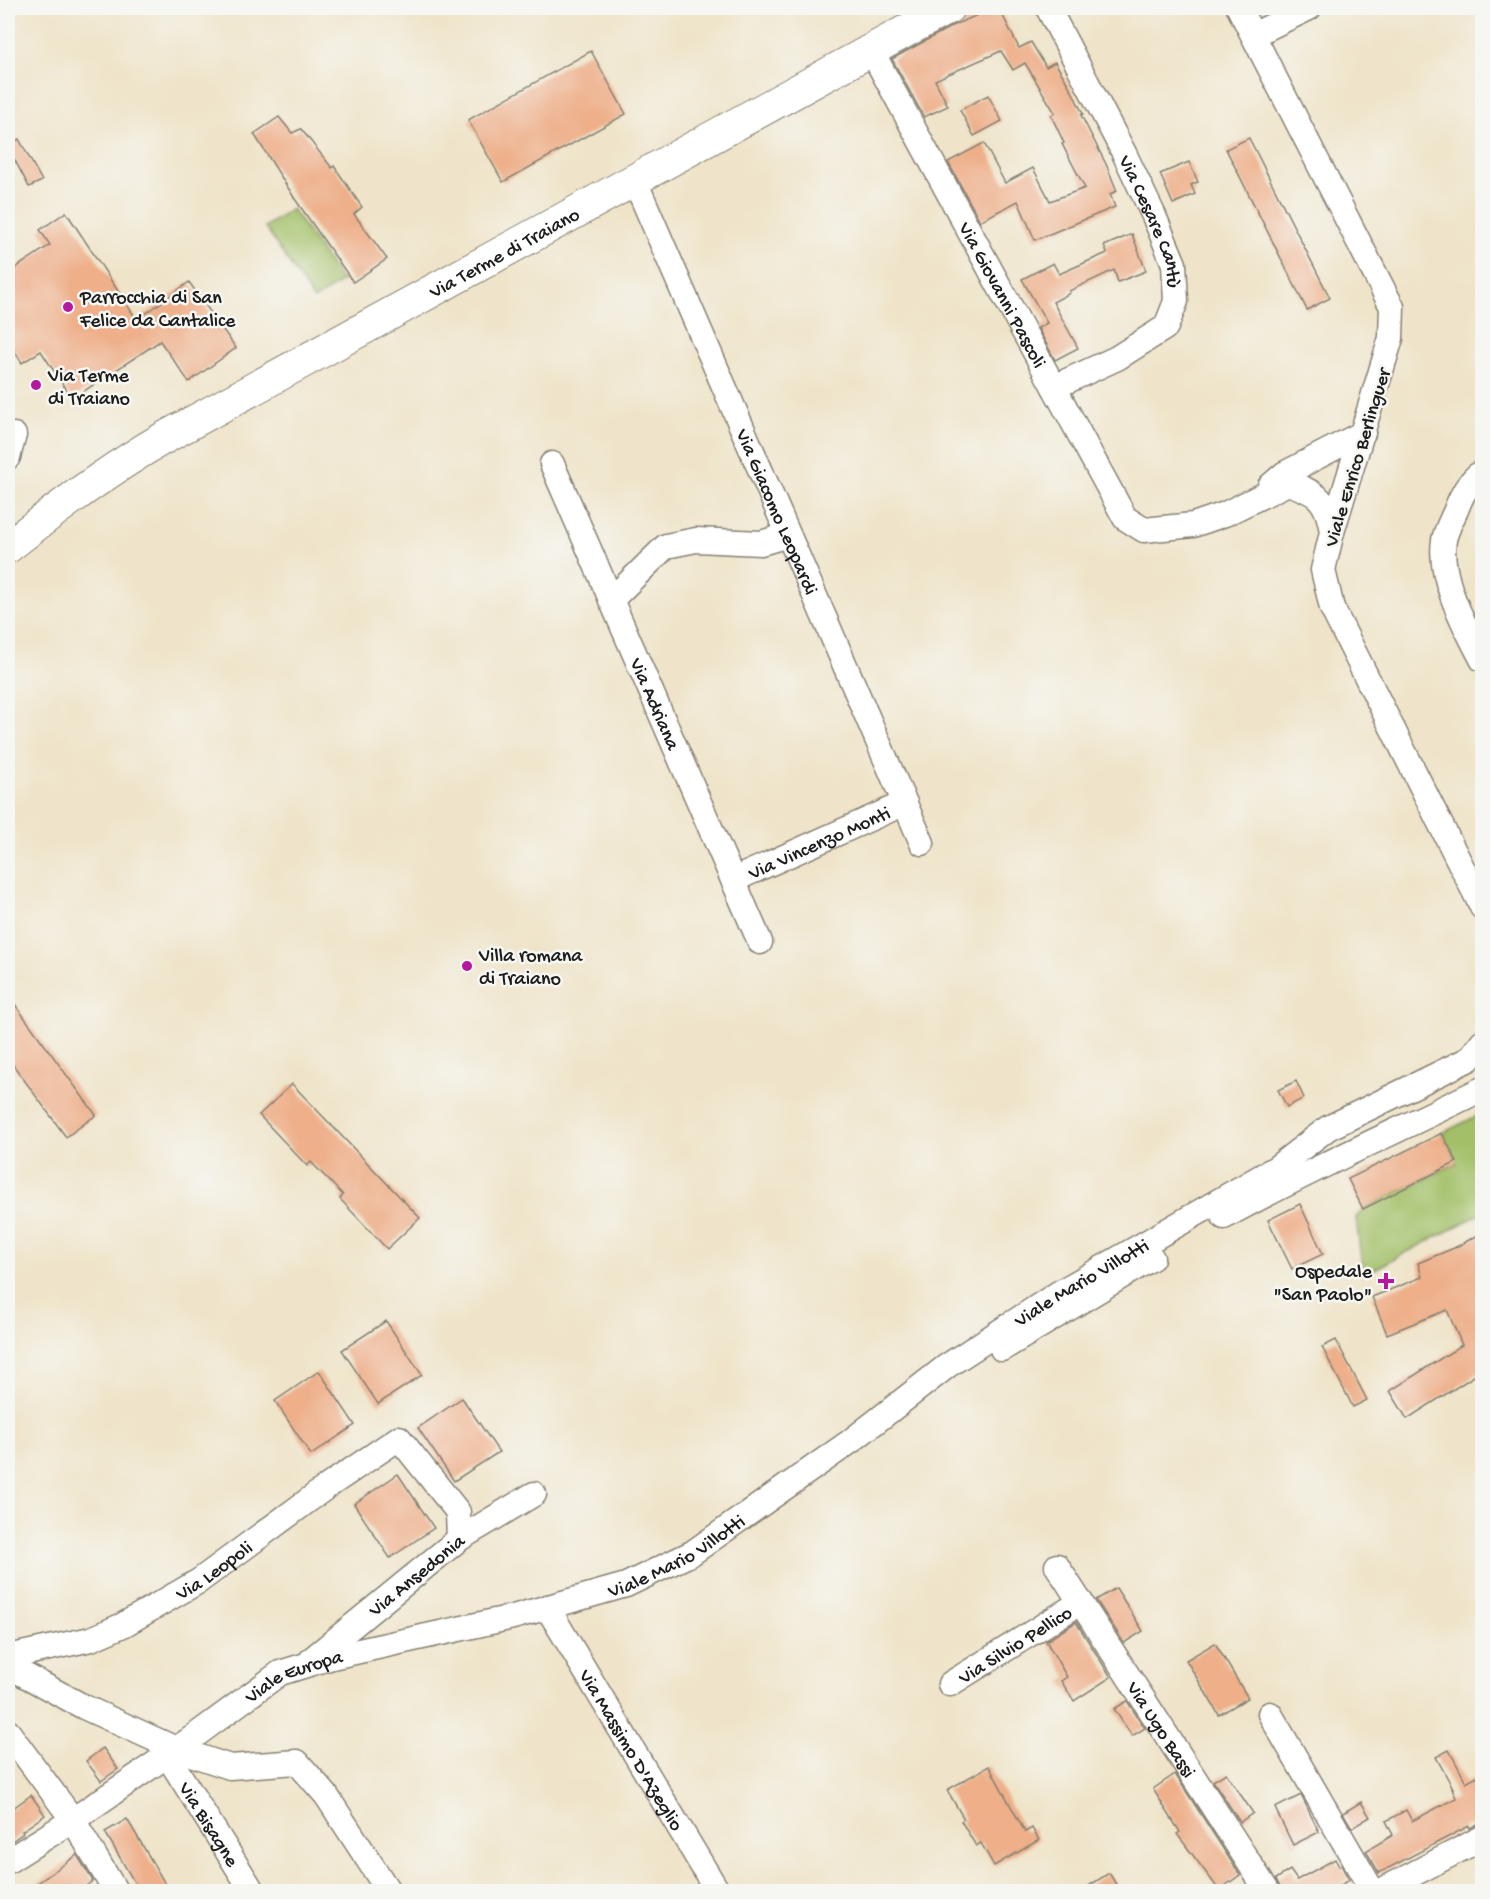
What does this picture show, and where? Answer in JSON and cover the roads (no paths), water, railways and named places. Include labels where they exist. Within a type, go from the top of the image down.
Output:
[{"type":"main road","name":"Via Terme di Traiano","points":[[8,547],[124,461],[948,8]]},
{"type":"street","name":"Via Cesare Cantù","points":[[1048,8],[1124,153],[1154,216],[1174,264],[1176,300],[1167,327],[1117,358],[1054,387]]},
{"type":"street","name":"Viale Enrico Berlinguer","points":[[1239,8],[1392,307],[1391,338],[1332,532],[1323,570],[1332,608],[1482,907]]},
{"type":"street","points":[[1253,35],[1309,8]]},
{"type":"street","name":"Via Giovanni Pascoli","points":[[871,50],[1125,518],[1144,530],[1193,525],[1225,514],[1259,496]]},
{"type":"street","name":"Via Giacomo Leopardi","points":[[635,181],[922,843]]},
{"type":"street","points":[[1259,496],[1284,474],[1363,433]]},
{"type":"street","name":"Via Adriana","points":[[552,464],[760,942]]},
{"type":"street","points":[[1482,472],[1474,477],[1455,511],[1444,539],[1444,570],[1466,629],[1482,659]]},
{"type":"street","points":[[1259,496],[1288,483],[1311,491],[1328,509],[1332,532]]},
{"type":"street","points":[[611,600],[666,546],[696,540],[761,543],[788,535]]},
{"type":"street","name":"Via Vincenzo Monti","points":[[733,880],[905,803]]},
{"type":"street","name":"Viale Mario Villotti","points":[[547,1607],[626,1585],[692,1553],[851,1441],[947,1366],[1047,1301],[1276,1168],[1328,1128],[1469,1059],[1482,1042]]},
{"type":"street","name":"Viale Mario Villotti","points":[[851,1441],[1189,1236],[1286,1183],[1482,1089]]},
{"type":"street","points":[[1319,1136],[1319,1146],[1329,1162]]},
{"type":"street","name":"Via Leopoli","points":[[8,1658],[92,1639],[123,1625],[199,1581],[325,1488],[399,1438],[458,1512],[459,1539]]},
{"type":"street","name":"Via Ansedonia","points":[[303,1666],[459,1539],[534,1494]]},
{"type":"street","name":"Via Ugo Bassi","points":[[1058,1566],[1268,1892]]},
{"type":"street","name":"Via Silvio Pellico","points":[[950,1684],[1081,1602]]},
{"type":"street","name":"Viale Europa","points":[[8,1861],[73,1820],[172,1752],[280,1673],[332,1657],[513,1617],[547,1607]]},
{"type":"street","name":"Via Massimo D'Azeglio","points":[[547,1607],[718,1892]]},
{"type":"street","points":[[8,1666],[172,1752],[230,1767],[297,1762],[326,1795],[388,1892]]},
{"type":"street","points":[[1270,1714],[1373,1892]]},
{"type":"street","points":[[8,1732],[73,1820],[116,1892]]},
{"type":"street","name":"Via Bisagne","points":[[172,1752],[253,1892]]},
{"type":"street","points":[[1379,1892],[1482,1838]]},
{"type":"place","name":"Parrocchia di San Felice da Cantalice","points":[[68,307]]},
{"type":"place","name":"Via Terme di Traiano","points":[[36,385]]},
{"type":"place","name":"Villa romana di Traiano","points":[[467,966]]},
{"type":"place","name":"Ospedale \"San Paolo\"","points":[[1386,1281]]}]
